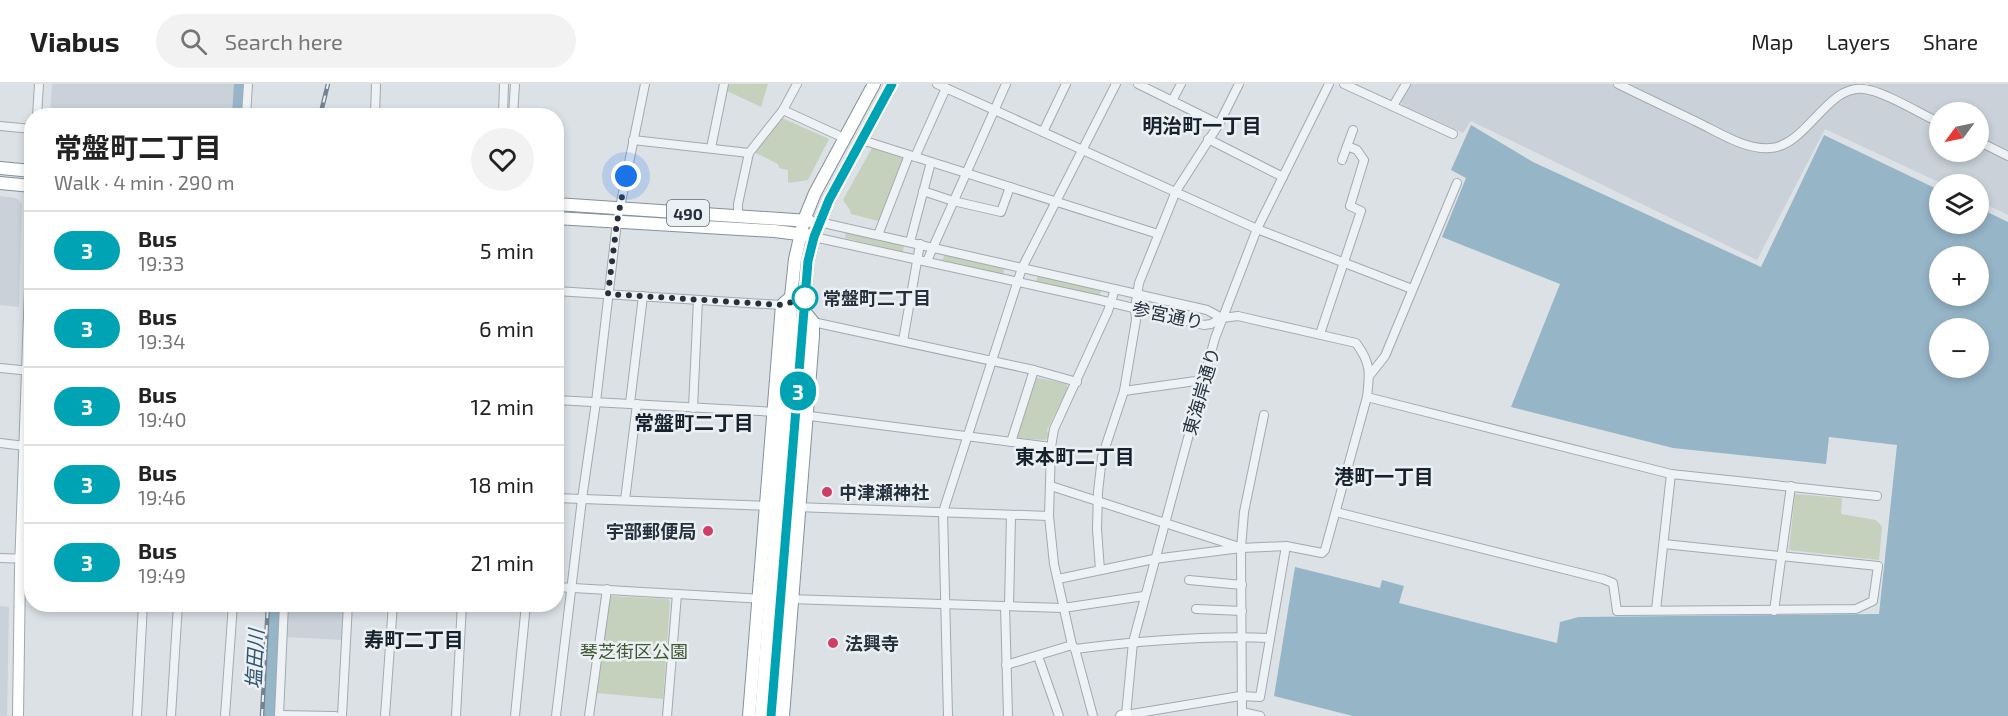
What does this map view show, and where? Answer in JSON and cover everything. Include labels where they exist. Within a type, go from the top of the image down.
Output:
[{"type":"highway","points":[[771,716],[775,599],[790,413],[787,301],[804,220],[815,194],[874,84]]},
{"type":"highway","points":[[790,413],[808,325],[804,310],[808,261],[814,237],[829,200],[892,84]]},
{"type":"highway","points":[[0,168],[24,170]]},
{"type":"highway","points":[[0,183],[24,185]]},
{"type":"highway","name":"490","points":[[564,205],[819,222]]},
{"type":"highway","name":"490","points":[[564,219],[800,234],[814,237]]},
{"type":"highway","points":[[760,716],[775,599],[790,413],[790,315],[787,301]]},
{"type":"highway","points":[[749,716],[775,599]]},
{"type":"highway","points":[[775,599],[783,716]]},
{"type":"main road","points":[[18,716],[24,598]]},
{"type":"street","points":[[38,108],[39,84]]},
{"type":"street","points":[[246,108],[248,84]]},
{"type":"street","points":[[375,108],[376,84]]},
{"type":"street","points":[[503,108],[504,84]]},
{"type":"street","points":[[514,108],[515,84]]},
{"type":"street","points":[[556,716],[617,222],[645,84]]},
{"type":"street","points":[[711,148],[724,84]]},
{"type":"street","points":[[738,216],[738,204],[749,153],[783,110],[797,84]]},
{"type":"street","points":[[927,261],[1006,84]]},
{"type":"street","points":[[1043,132],[1066,84]]},
{"type":"street","points":[[948,716],[943,512],[1022,268],[1116,84]]},
{"type":"street","points":[[1138,84],[1219,123]]},
{"type":"street","points":[[1172,101],[1181,84]]},
{"type":"street","points":[[1100,570],[1097,529],[1102,457],[1124,391],[1136,320],[1135,308],[1139,283],[1176,191],[1219,123],[1239,84]]},
{"type":"street","name":"東海岸通り","points":[[1124,716],[1133,642],[1144,596],[1222,318],[1257,229],[1329,84]]},
{"type":"street","points":[[1344,84],[1453,134]]},
{"type":"street","points":[[1393,106],[1406,84]]},
{"type":"street","points":[[1618,84],[1722,134],[1760,148],[1779,146],[1789,141],[1842,93],[1863,88],[1929,118]]},
{"type":"street","points":[[878,235],[942,86],[1257,229],[1412,289]]},
{"type":"street","points":[[783,110],[844,138]]},
{"type":"street","points":[[0,126],[24,128]]},
{"type":"street","points":[[1342,160],[1353,130]]},
{"type":"street","points":[[1208,139],[1282,177]]},
{"type":"street","points":[[633,140],[749,153]]},
{"type":"street","points":[[862,140],[1158,234]]},
{"type":"street","points":[[1320,334],[1361,211],[1350,206],[1364,160],[1357,150],[1347,146]]},
{"type":"street","points":[[1989,146],[2008,156]]},
{"type":"street","points":[[910,242],[931,162]]},
{"type":"street","points":[[1370,375],[1385,356],[1457,183]]},
{"type":"street","points":[[923,191],[953,201],[1001,212],[1010,187]]},
{"type":"street","name":"参宮通り","points":[[819,222],[934,246],[1207,310],[1222,318]]},
{"type":"street","name":"参宮通り","points":[[814,237],[1204,325],[1222,318]]},
{"type":"street","points":[[903,341],[920,244]]},
{"type":"street","points":[[1094,716],[1063,608],[1054,564],[1049,516],[1051,447],[1054,429],[1112,303],[1115,289]]},
{"type":"street","points":[[564,291],[698,300],[787,301]]},
{"type":"street","points":[[625,500],[642,296]]},
{"type":"street","points":[[693,408],[698,300]]},
{"type":"street","points":[[1058,579],[1154,559],[1241,548],[1286,546],[1317,553],[1326,550],[1367,397],[1370,375],[1365,356],[1356,343],[1239,316],[1222,318]]},
{"type":"street","points":[[808,325],[903,341],[1034,370],[1077,382]]},
{"type":"street","points":[[0,368],[24,370]]},
{"type":"street","points":[[1011,441],[1034,370]]},
{"type":"street","points":[[1124,391],[1203,380]]},
{"type":"street","points":[[1367,397],[1671,474],[1877,496]]},
{"type":"street","points":[[564,400],[790,413],[1051,447]]},
{"type":"street","points":[[1260,716],[1242,714],[1240,696],[1241,548],[1244,512],[1264,415]]},
{"type":"street","points":[[0,443],[24,446]]},
{"type":"street","points":[[1656,610],[1671,474]]},
{"type":"street","points":[[1051,486],[1241,548]]},
{"type":"street","points":[[1774,611],[1791,486]]},
{"type":"street","points":[[564,498],[1049,516]]},
{"type":"street","points":[[1336,512],[1603,579],[1612,583],[1617,611],[1856,609],[1873,601],[1878,566],[1664,544]]},
{"type":"street","points":[[1008,716],[1006,665],[1011,514]]},
{"type":"street","points":[[1124,716],[1240,696],[1260,697],[1286,546]]},
{"type":"street","points":[[0,558],[24,559]]},
{"type":"street","points":[[1189,580],[1242,585]]},
{"type":"street","points":[[564,588],[775,599],[1063,608],[1144,596]]},
{"type":"street","points":[[589,716],[607,589]]},
{"type":"street","points":[[667,716],[677,594]]},
{"type":"street","points":[[1196,609],[1242,611]]},
{"type":"street","points":[[137,716],[143,612]]},
{"type":"street","points":[[171,716],[178,612]]},
{"type":"street","points":[[225,716],[232,612]]},
{"type":"street","points":[[284,612],[279,716],[335,716]]},
{"type":"street","points":[[342,716],[348,612]]},
{"type":"street","points":[[385,716],[392,612]]},
{"type":"street","points":[[456,716],[462,612]]},
{"type":"street","points":[[515,716],[525,612]]},
{"type":"street","points":[[1006,665],[1074,647],[1242,636],[1269,638]]},
{"type":"street","points":[[1038,656],[1059,716]]},
{"type":"shaded area","points":[[52,84],[238,84],[236,108],[50,108]]},
{"type":"shaded area","points":[[1409,84],[2008,84],[2008,215],[1989,206],[1989,174],[1929,174],[1929,177],[1825,129],[1757,260],[1471,121],[1463,133],[1402,105],[1400,98]]},
{"type":"shaded area","points":[[0,196],[16,198],[22,204],[19,307],[0,305]]},
{"type":"shaded area","points":[[0,606],[9,607],[7,716],[0,716]]},
{"type":"shaded area","points":[[287,612],[344,612],[343,640],[285,637]]},
{"type":"green space","points":[[728,84],[768,84],[761,107],[727,91]]},
{"type":"green space","points":[[782,118],[829,139],[808,180],[788,183],[788,170],[779,168],[778,164],[754,152]]},
{"type":"green space","points":[[872,148],[902,158],[904,163],[879,221],[851,214],[843,200]]},
{"type":"green space","points":[[846,231],[904,245],[903,252],[845,238]]},
{"type":"green space","points":[[945,254],[1005,267],[1003,274],[942,261]]},
{"type":"green space","points":[[1038,275],[1101,290],[1100,297],[1036,282]]},
{"type":"green space","points":[[1034,377],[1066,384],[1068,388],[1047,430],[1049,437],[1045,440],[1016,438]]},
{"type":"green space","points":[[1795,494],[1842,498],[1841,514],[1876,520],[1882,527],[1879,560],[1789,550]]},
{"type":"green space","name":"琴芝街区公園","points":[[610,596],[668,599],[670,602],[663,699],[596,693]]},
{"type":"water","points":[[1471,125],[1533,162],[1761,267],[1824,135],[1929,185],[1929,234],[1989,234],[1989,213],[2008,222],[2008,716],[1353,716],[1274,696],[1295,567],[1380,588],[1382,580],[1404,586],[1399,603],[1557,643],[1560,622],[1579,617],[1879,614],[1897,445],[1829,437],[1826,464],[1673,448],[1511,407],[1560,284],[1442,237],[1466,178],[1451,170]]},
{"type":"waterway","name":"塩田川","points":[[240,108],[241,84]]},
{"type":"waterway","name":"塩田川","points":[[270,716],[276,612]]},
{"type":"railway","points":[[322,108],[328,84]]},
{"type":"railway","points":[[262,716],[268,612]]},
{"type":"bus line","name":"3","points":[[771,716],[808,261],[817,226],[829,200],[892,84]]},
{"type":"place","name":"常盤町二丁目","points":[[805,298]]},
{"type":"place","name":"中津瀬神社","points":[[827,492]]},
{"type":"place","name":"宇部郵便局","points":[[708,531]]},
{"type":"place","name":"法興寺","points":[[833,643]]},
{"type":"district","name":"明治町一丁目","points":[[1202,125]]},
{"type":"district","name":"常盤町二丁目","points":[[694,422]]},
{"type":"district","name":"東本町二丁目","points":[[1075,456]]},
{"type":"district","name":"港町一丁目","points":[[1384,476]]},
{"type":"district","name":"寿町二丁目","points":[[414,639]]},
{"type":"route","points":[[626,176],[617,222],[608,294],[782,305],[805,298]]}]
